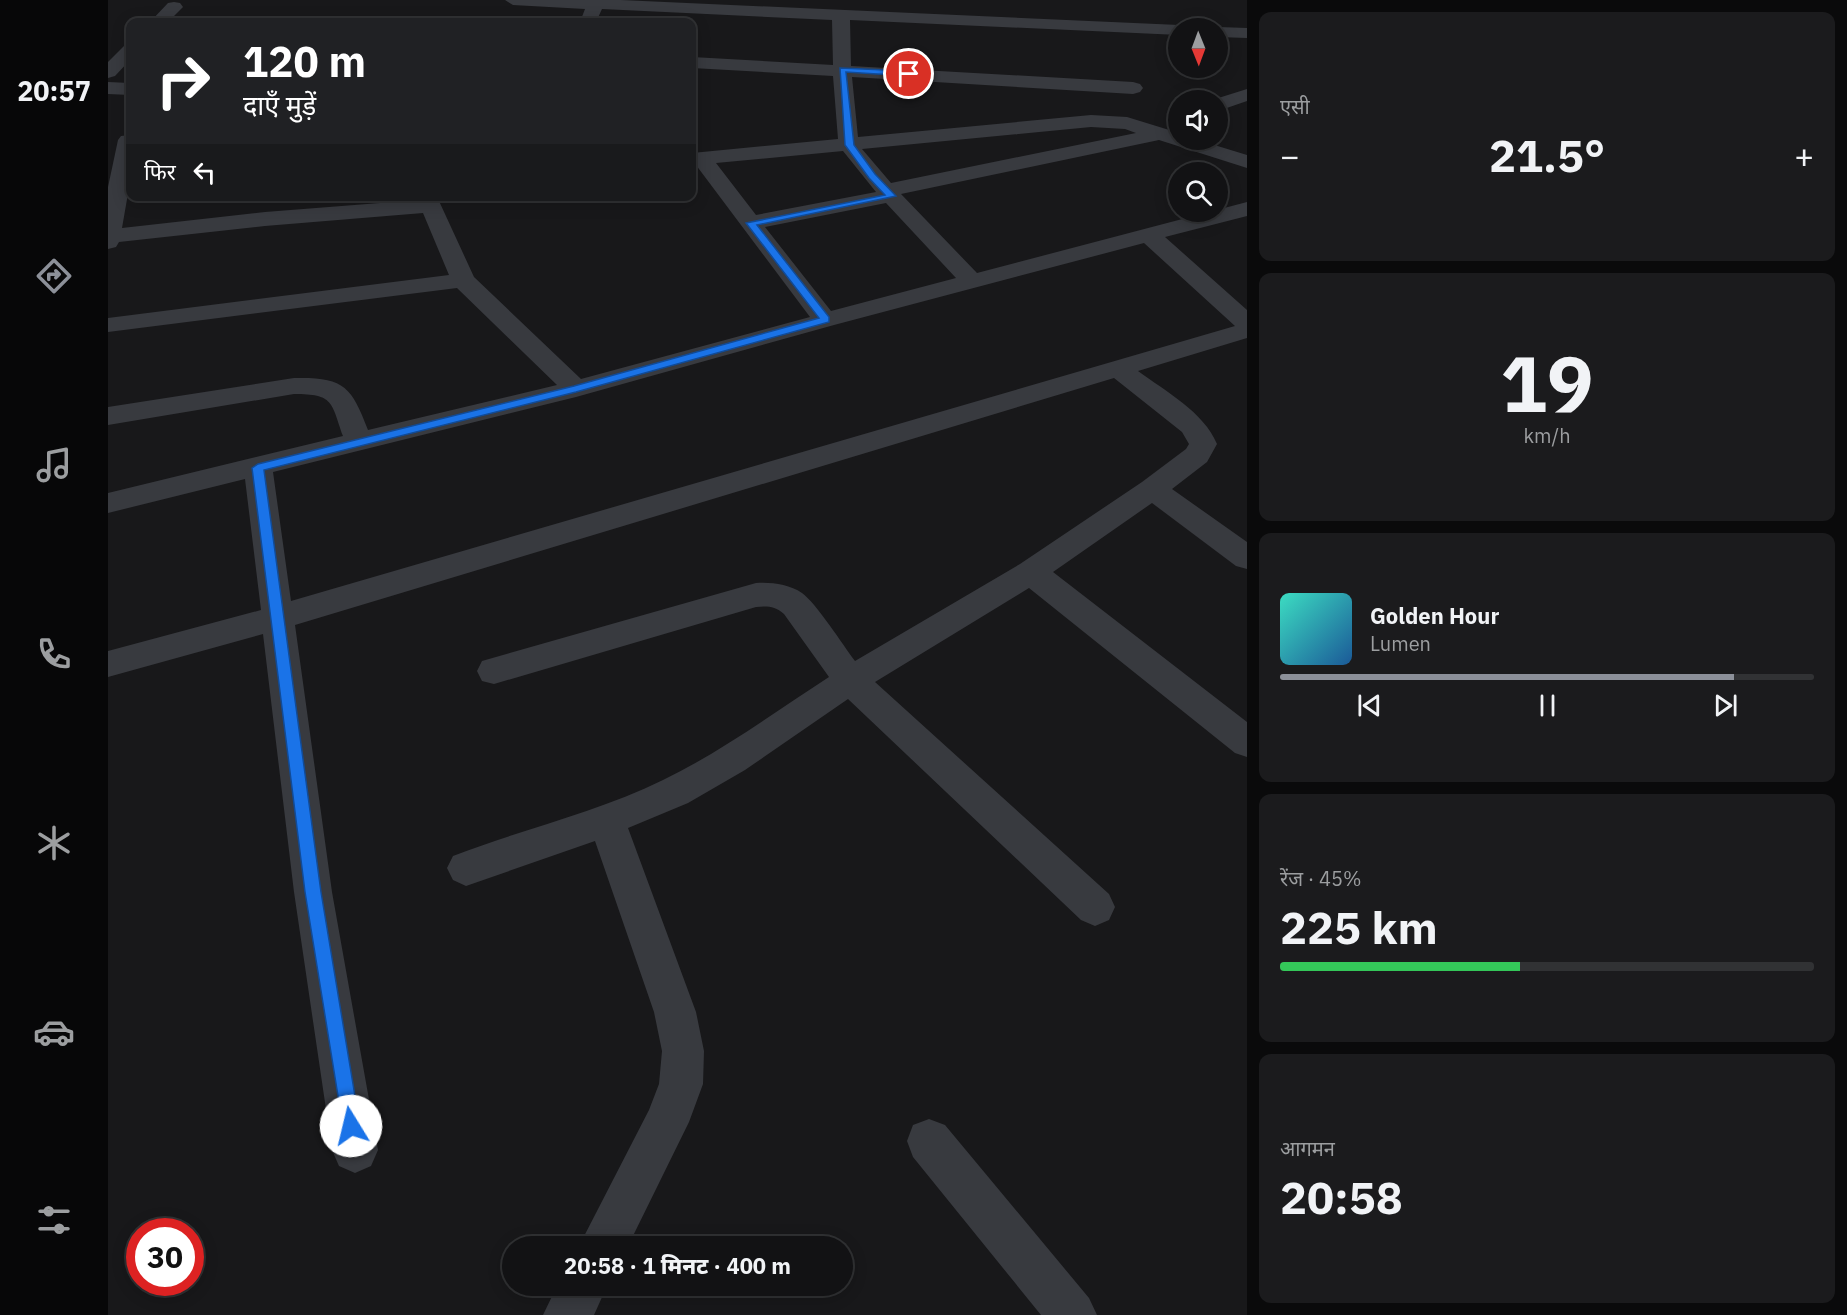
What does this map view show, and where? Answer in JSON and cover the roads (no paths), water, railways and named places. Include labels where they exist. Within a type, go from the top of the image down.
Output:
[{"type":"street","points":[[513,0],[841,14],[862,8],[1168,29]]},
{"type":"street","points":[[590,18],[597,2]]},
{"type":"street","points":[[162,18],[174,7]]},
{"type":"street","points":[[841,14],[842,69],[849,145],[872,176],[973,282]]},
{"type":"street","points":[[1228,32],[1247,33]]},
{"type":"street","points":[[108,72],[126,54]]},
{"type":"street","points":[[696,62],[842,69],[1133,88]]},
{"type":"street","points":[[108,88],[126,89]]},
{"type":"street","points":[[1228,102],[1247,95]]},
{"type":"street","points":[[696,158],[1092,120],[1126,123],[1247,162]]},
{"type":"street","points":[[751,223],[1159,134]]},
{"type":"street","points":[[108,242],[126,150]]},
{"type":"street","points":[[696,158],[751,223],[825,320]]},
{"type":"street","points":[[264,219],[268,201]]},
{"type":"street","points":[[108,236],[431,201],[464,280],[576,389]]},
{"type":"street","points":[[108,503],[576,389],[825,320],[1247,209]]},
{"type":"street","points":[[1149,235],[1247,322]]},
{"type":"street","points":[[108,325],[464,280]]},
{"type":"street","points":[[108,664],[279,617],[1247,330]]},
{"type":"street","points":[[466,868],[606,820],[675,792],[732,759],[850,680],[1031,572],[1152,489],[1197,455],[1203,444],[1200,436],[1191,426],[1118,368]]},
{"type":"street","points":[[108,416],[294,387],[321,386],[332,388],[340,396],[359,442]]},
{"type":"street","points":[[258,468],[313,892],[355,1150]]},
{"type":"street","points":[[1152,489],[1247,558]]},
{"type":"street","points":[[1031,572],[1247,742]]},
{"type":"street","points":[[494,671],[756,595],[776,595],[787,598],[795,605],[850,680],[1095,908]]},
{"type":"street","points":[[606,820],[675,1012],[684,1051],[681,1084],[667,1122],[608,1236]]},
{"type":"street","points":[[929,1141],[1072,1315]]},
{"type":"street","points":[[568,1315],[578,1296]]}]
